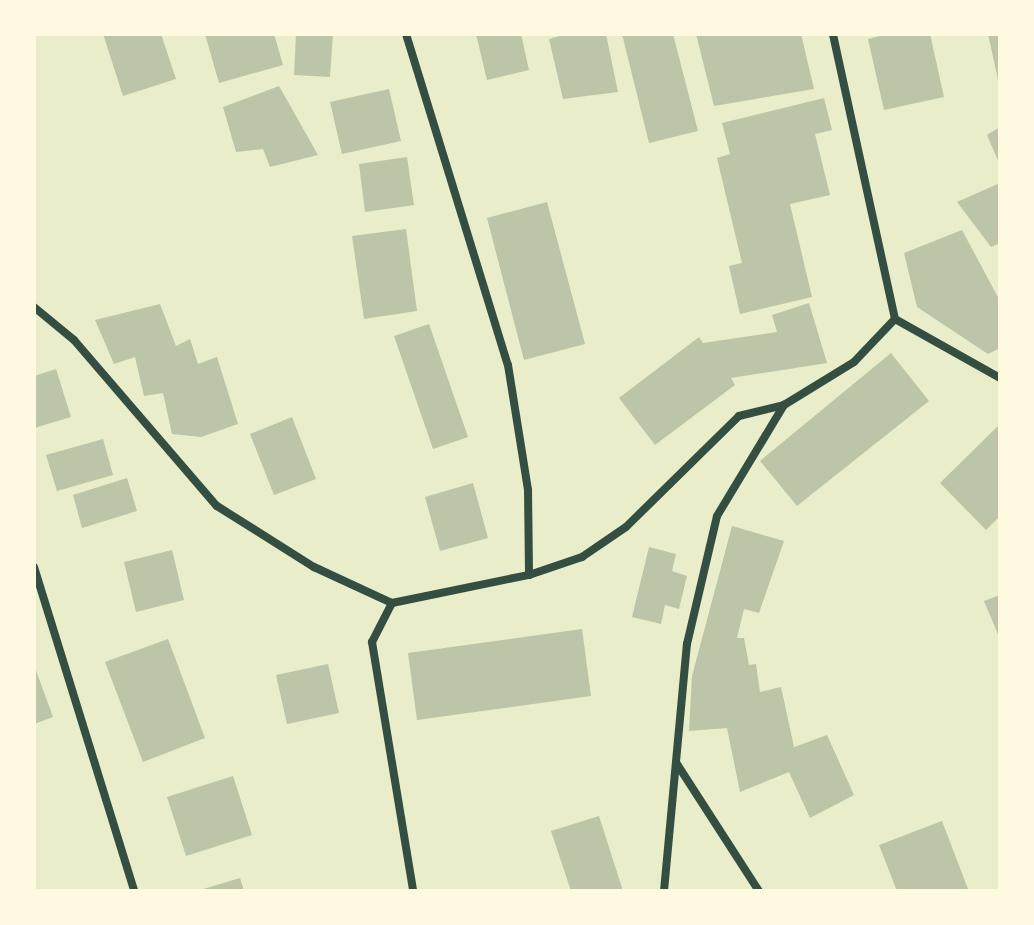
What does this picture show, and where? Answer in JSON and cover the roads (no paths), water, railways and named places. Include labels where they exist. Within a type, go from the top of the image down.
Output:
[{"type":"street","points":[[406,34],[508,365],[528,490],[529,575]]},
{"type":"street","points":[[833,34],[895,319],[1000,378]]},
{"type":"street","points":[[34,307],[74,340],[217,506],[314,567],[392,603],[529,575],[582,557],[626,527],[739,416],[784,405],[854,362],[895,319]]},
{"type":"street","points":[[664,891],[687,644],[717,516],[784,405]]},
{"type":"street","points":[[34,567],[134,891]]},
{"type":"street","points":[[392,603],[372,642],[413,891]]},
{"type":"street","points":[[677,763],[759,891]]}]
